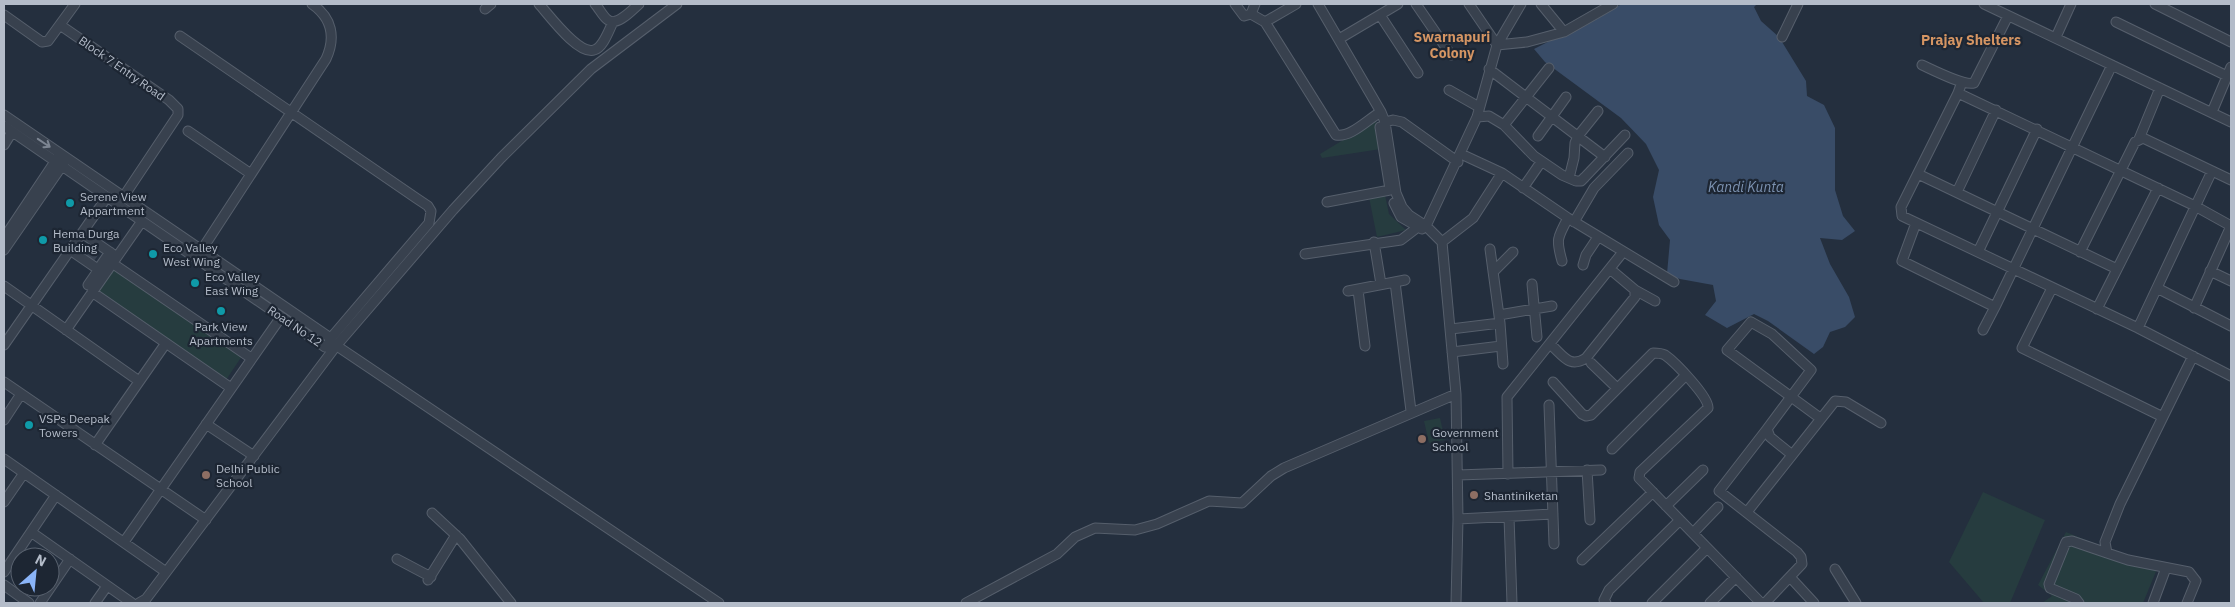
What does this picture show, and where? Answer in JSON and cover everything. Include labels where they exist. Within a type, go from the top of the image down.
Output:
[{"type":"street","points":[[4,15],[42,42],[48,42],[75,4]]},
{"type":"street","points":[[199,254],[292,113],[326,60],[332,47],[330,27],[326,17],[312,4]]},
{"type":"street","points":[[539,4],[574,43],[585,50],[594,50],[600,46],[613,22],[620,19],[639,4]]},
{"type":"street","points":[[595,4],[608,21],[613,22]]},
{"type":"street","points":[[332,342],[501,158],[591,69],[677,4]]},
{"type":"street","points":[[1235,4],[1244,16],[1251,14],[1264,22],[1336,135],[1348,134],[1379,113]]},
{"type":"street","points":[[1251,14],[1255,4]]},
{"type":"street","points":[[1264,22],[1296,4]]},
{"type":"street","points":[[1339,39],[1398,4]]},
{"type":"street","points":[[1416,4],[1451,55]]},
{"type":"street","points":[[1469,4],[1497,45]]},
{"type":"street","points":[[1305,254],[1374,242],[1401,240],[1425,228],[1477,117],[1497,45],[1521,4]]},
{"type":"street","points":[[1540,4],[1564,32]]},
{"type":"street","points":[[1497,45],[1527,42],[1564,32],[1613,4]]},
{"type":"street","points":[[1782,37],[1798,4]]},
{"type":"street","points":[[1984,4],[2231,122]]},
{"type":"street","points":[[2056,37],[2072,4]]},
{"type":"street","points":[[2155,4],[2231,42]]},
{"type":"street","points":[[1319,5],[1379,113],[1390,190],[1396,209],[1402,217],[1425,228]]},
{"type":"street","points":[[1319,5],[1364,88],[1385,122],[1396,193],[1402,207],[1442,242],[1456,394],[1458,475],[1456,603]]},
{"type":"street","points":[[1380,14],[1418,73]]},
{"type":"street","points":[[1922,65],[1971,85],[1976,81],[2008,16]]},
{"type":"street","points":[[2116,22],[2229,71],[2212,112]]},
{"type":"street","name":"Block 7 Entry Road","points":[[60,25],[168,100],[178,110],[178,115],[121,201]]},
{"type":"street","points":[[139,603],[146,599],[254,456],[332,342],[429,223],[431,210],[180,36]]},
{"type":"street","points":[[1983,330],[2034,230],[2112,65]]},
{"type":"street","points":[[1504,125],[1549,68]]},
{"type":"street","points":[[1489,69],[1605,157]]},
{"type":"street","points":[[1962,82],[1901,207],[1900,212],[1902,216],[2138,328],[2231,376]]},
{"type":"street","points":[[2080,252],[2138,139],[2160,88]]},
{"type":"street","points":[[1449,90],[1479,107]]},
{"type":"street","points":[[1958,92],[2195,206],[2231,226],[2194,308]]},
{"type":"street","points":[[1538,136],[1566,97]]},
{"type":"street","points":[[1957,192],[1996,110]]},
{"type":"street","points":[[1569,178],[1574,158],[1574,143],[1598,111]]},
{"type":"street","name":"Road No 12","points":[[4,115],[61,160],[107,197],[121,201],[142,221],[199,254],[281,317],[325,346],[332,342],[61,160],[4,126]]},
{"type":"street","points":[[1477,117],[1489,116],[1504,125],[1541,162],[1576,181],[1581,181],[1625,135]]},
{"type":"street","points":[[1385,122],[1393,120],[1402,122],[1459,158],[1502,173],[1571,220],[1674,282]]},
{"type":"street","points":[[1978,252],[2037,129]]},
{"type":"street","points":[[188,131],[251,174]]},
{"type":"street","points":[[4,145],[12,132]]},
{"type":"street","points":[[2138,139],[2143,138],[2231,180]]},
{"type":"street","points":[[1562,261],[1558,251],[1557,240],[1594,188],[1628,153]]},
{"type":"street","points":[[4,238],[61,160]]},
{"type":"street","points":[[4,250],[61,160]]},
{"type":"street","points":[[1523,188],[1541,162]]},
{"type":"street","points":[[2138,328],[2212,171]]},
{"type":"street","points":[[1442,242],[1473,218],[1502,173]]},
{"type":"street","points":[[1918,174],[2117,269]]},
{"type":"street","points":[[2097,309],[2158,188]]},
{"type":"street","points":[[1327,202],[1390,190]]},
{"type":"street","points":[[4,345],[107,197]]},
{"type":"street","points":[[66,330],[92,285],[142,221]]},
{"type":"street","points":[[1916,223],[1902,261],[1995,307]]},
{"type":"street","points":[[83,234],[108,264]]},
{"type":"street","points":[[1583,265],[1586,255],[1598,237]]},
{"type":"street","points":[[1374,242],[1381,284]]},
{"type":"street","points":[[71,248],[108,264],[251,358]]},
{"type":"street","points":[[1490,249],[1500,319],[1503,364]]},
{"type":"street","points":[[1493,272],[1513,252]]},
{"type":"street","points":[[1508,474],[1507,397],[1623,252]]},
{"type":"street","points":[[1610,269],[1636,290],[1655,301]]},
{"type":"street","points":[[2210,271],[2231,281]]},
{"type":"street","points":[[1365,346],[1353,290],[1406,280]]},
{"type":"street","points":[[1395,282],[1411,411]]},
{"type":"street","points":[[1532,284],[1537,338]]},
{"type":"street","points":[[92,285],[166,343],[231,388]]},
{"type":"street","points":[[4,286],[139,381]]},
{"type":"street","points":[[2052,288],[2022,348],[2163,417]]},
{"type":"street","points":[[2157,288],[2231,326]]},
{"type":"street","points":[[1550,344],[1571,363],[1578,363],[1586,358],[1635,297],[1636,290]]},
{"type":"street","points":[[1451,330],[1552,306]]},
{"type":"street","points":[[124,542],[281,317]]},
{"type":"street","points":[[1553,382],[1586,416],[1591,415],[1653,353],[1665,355],[1686,375],[1708,405],[1640,472],[1641,480],[1761,603],[1802,564],[1801,557],[1719,491],[1767,429],[1791,397],[1811,370],[1772,334],[1751,322],[1727,350],[1791,397],[1820,418]]},
{"type":"street","points":[[332,342],[719,603]]},
{"type":"street","points":[[95,444],[166,343]]},
{"type":"street","points":[[1452,352],[1501,346]]},
{"type":"street","points":[[2107,553],[2105,542],[2120,504],[2193,356]]},
{"type":"street","points":[[1591,363],[1617,388]]},
{"type":"street","points":[[1612,449],[1686,375]]},
{"type":"street","points":[[4,382],[206,520]]},
{"type":"street","points":[[4,420],[21,394]]},
{"type":"street","points":[[966,603],[1057,554],[1082,533],[1095,528],[1135,530],[1157,524],[1210,501],[1242,503],[1272,476],[1284,468],[1411,411],[1456,394]]},
{"type":"street","points":[[1747,512],[1791,454],[1835,401],[1840,400],[1881,423]]},
{"type":"street","points":[[1549,405],[1554,544]]},
{"type":"street","points":[[206,424],[254,456]]},
{"type":"street","points":[[1767,429],[1770,437],[1791,454]]},
{"type":"street","points":[[4,459],[166,572]]},
{"type":"street","points":[[1587,470],[1590,520]]},
{"type":"street","points":[[1458,475],[1601,470]]},
{"type":"street","points":[[1666,506],[1703,470]]},
{"type":"street","points":[[4,502],[24,473]]},
{"type":"street","points":[[1582,560],[1653,492]]},
{"type":"street","points":[[4,572],[56,495]]},
{"type":"street","points":[[1693,533],[1718,507]]},
{"type":"street","points":[[432,513],[456,536],[511,603]]},
{"type":"street","points":[[1458,519],[1553,514]]},
{"type":"street","points":[[1509,517],[1512,603]]},
{"type":"street","points":[[1606,603],[1604,600],[1609,590],[1680,520]]},
{"type":"street","points":[[31,532],[132,603]]},
{"type":"street","points":[[397,559],[430,578],[456,536]]},
{"type":"street","points":[[2079,603],[2076,599],[2050,588],[2049,584],[2066,542],[2072,541],[2107,553],[2189,572],[2196,581],[2187,603]]},
{"type":"street","points":[[1652,603],[1707,548]]},
{"type":"street","points":[[40,603],[70,559]]},
{"type":"street","points":[[2153,603],[2166,568]]},
{"type":"street","points":[[1835,569],[1856,603]]},
{"type":"street","points":[[1710,603],[1736,577]]},
{"type":"street","points":[[1790,577],[1814,603]]},
{"type":"street","points":[[4,585],[29,603]]},
{"type":"street","points":[[95,603],[107,586]]},
{"type":"green space","points":[[1376,120],[1381,149],[1322,158],[1320,154]]},
{"type":"green space","points":[[1385,195],[1389,214],[1406,230],[1377,237],[1369,197]]},
{"type":"green space","points":[[112,268],[242,356],[226,380],[96,291]]},
{"type":"green space","points":[[1440,418],[1445,440],[1429,443],[1424,421]]},
{"type":"green space","points":[[1983,492],[2045,520],[2010,603],[1984,603],[1949,562]]},
{"type":"green space","points":[[2066,532],[2157,569],[2143,603],[2042,603],[2052,596],[2038,585]]},
{"type":"water","name":"Kandi Kunta","points":[[1622,4],[1757,4],[1754,7],[1761,21],[1779,37],[1806,81],[1807,96],[1824,105],[1835,128],[1835,190],[1843,216],[1855,231],[1842,240],[1820,238],[1830,264],[1849,297],[1855,317],[1845,327],[1830,332],[1823,347],[1814,354],[1768,321],[1754,314],[1727,328],[1705,315],[1716,301],[1713,285],[1680,279],[1667,274],[1670,240],[1659,225],[1653,197],[1659,170],[1646,144],[1621,118],[1545,62],[1534,49]]},
{"type":"tunnel","points":[[77,246],[102,263]]},
{"type":"place","name":"Serene View Appartment","points":[[70,203]]},
{"type":"place","name":"Hema Durga Building","points":[[43,240]]},
{"type":"place","name":"Eco Valley West Wing","points":[[153,254]]},
{"type":"place","name":"Eco Valley East Wing","points":[[195,283]]},
{"type":"place","name":"Park View Apartments","points":[[221,311]]},
{"type":"place","name":"VSPs Deepak Towers","points":[[29,425]]},
{"type":"place","name":"Government School","points":[[1422,439]]},
{"type":"place","name":"Delhi Public School","points":[[206,475]]},
{"type":"place","name":"Shantiniketan","points":[[1474,495]]},
{"type":"district","name":"Prajay Shelters","points":[[1971,40]]},
{"type":"district","name":"Swarnapuri Colony","points":[[1452,46]]}]
